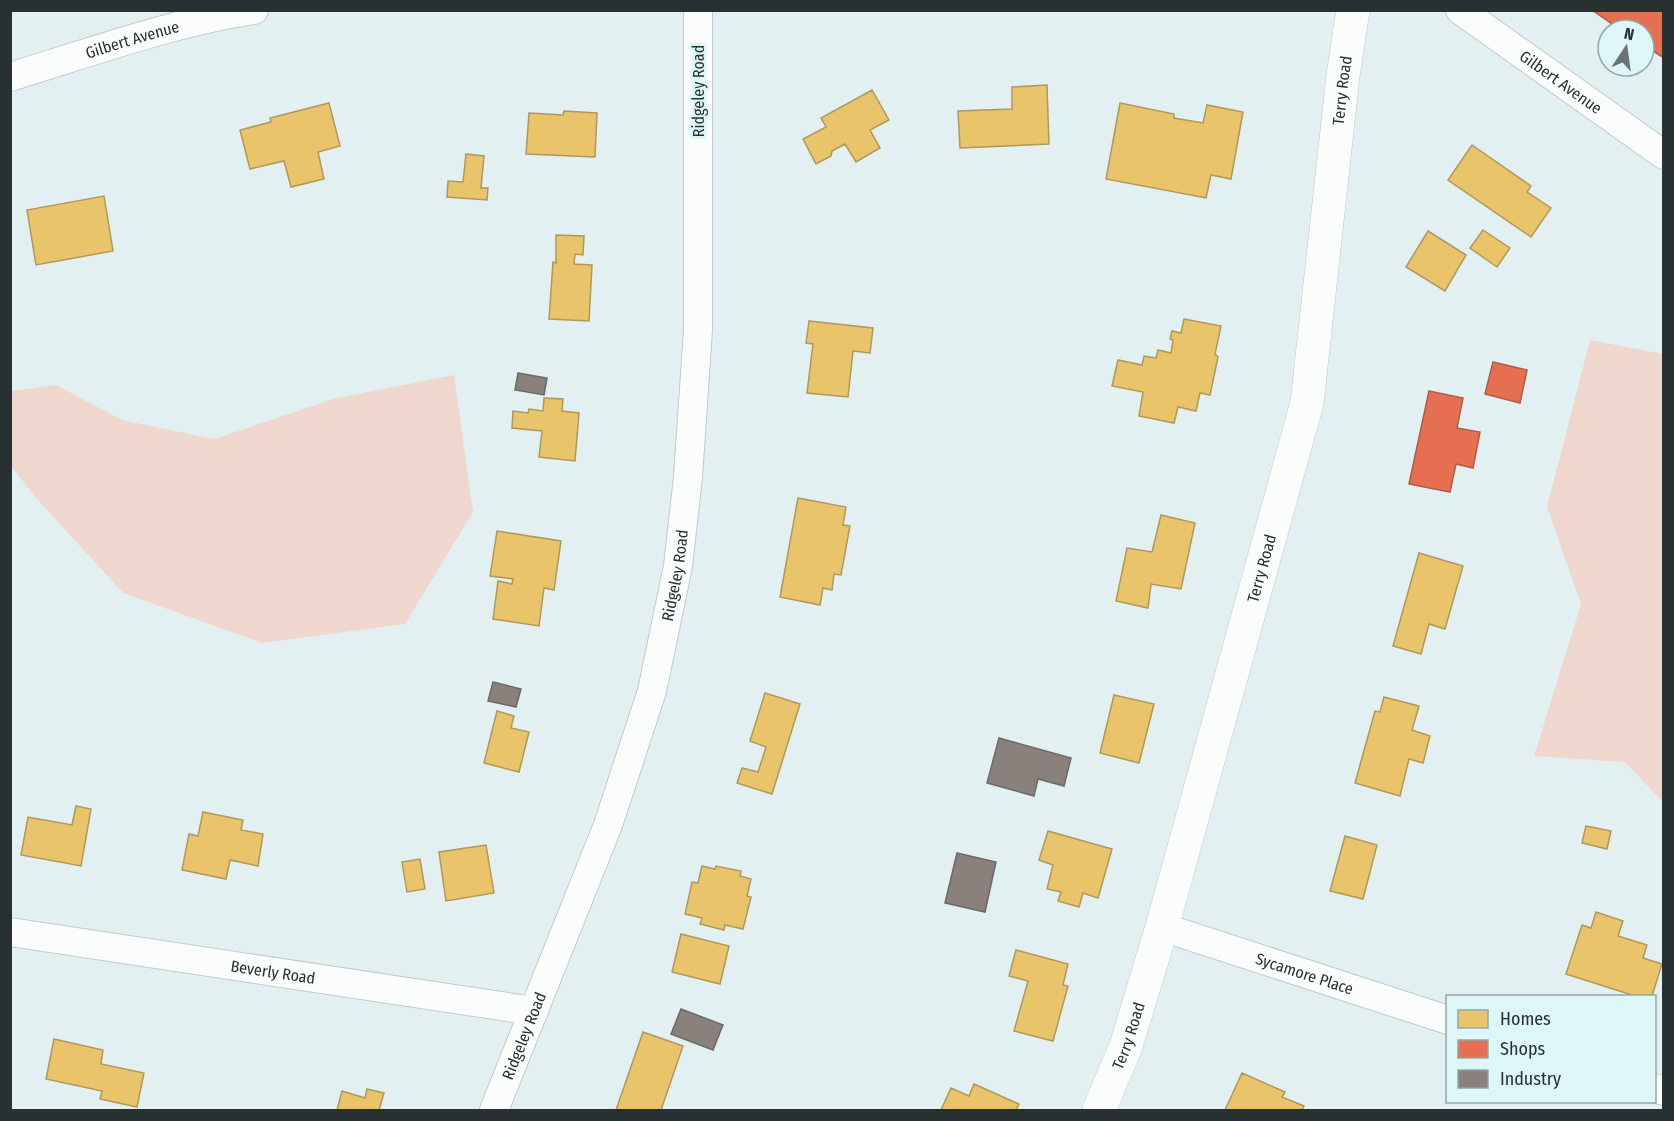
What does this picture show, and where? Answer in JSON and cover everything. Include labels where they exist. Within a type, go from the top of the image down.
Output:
[{"type":"street","name":"Gilbert Avenue","points":[[10,77],[145,35],[223,15],[254,10]]},
{"type":"street","name":"Ridgeley Road","points":[[494,1110],[608,825],[652,691],[678,566],[688,477],[698,330],[698,10]]},
{"type":"street","name":"Terry Road","points":[[1099,1110],[1126,1046],[1162,927],[1307,403],[1343,76],[1353,10]]},
{"type":"street","name":"Gilbert Avenue","points":[[1460,10],[1664,155]]},
{"type":"street","name":"Sycamore Place","points":[[1162,927],[1446,1019]]},
{"type":"street","name":"Beverly Road","points":[[10,932],[534,1011]]},
{"type":"shaded area","points":[[1590,340],[1663,354],[1663,802],[1625,762],[1534,756],[1581,604],[1547,507]]},
{"type":"shaded area","points":[[454,375],[473,512],[405,624],[262,643],[123,593],[37,499],[11,466],[11,391],[56,385],[122,420],[214,439],[333,399]]},
{"type":"building: Homes","points":[[1047,85],[1049,144],[960,148],[958,111],[1012,109],[1012,87]]},
{"type":"building: Homes","points":[[872,90],[889,120],[870,130],[880,148],[856,162],[845,144],[832,151],[831,156],[816,164],[803,139],[826,127],[821,118]]},
{"type":"building: Homes","points":[[329,103],[340,146],[318,152],[324,179],[291,187],[284,161],[250,169],[240,130],[271,122],[270,118]]},
{"type":"building: Homes","points":[[1120,103],[1174,114],[1174,118],[1203,123],[1207,105],[1243,112],[1231,179],[1211,175],[1206,198],[1106,179]]},
{"type":"building: Homes","points":[[564,111],[597,113],[595,157],[526,154],[529,113],[563,115]]},
{"type":"building: Homes","points":[[1472,145],[1531,186],[1527,192],[1551,208],[1531,237],[1448,180]]},
{"type":"building: Homes","points":[[466,154],[484,156],[481,188],[488,188],[487,200],[447,197],[448,181],[463,182]]},
{"type":"building: Homes","points":[[104,196],[113,251],[36,265],[27,210]]},
{"type":"building: Homes","points":[[1483,230],[1510,248],[1497,267],[1470,248]]},
{"type":"building: Homes","points":[[1428,231],[1466,255],[1445,291],[1406,267]]},
{"type":"building: Homes","points":[[556,235],[584,236],[583,255],[575,254],[574,264],[592,265],[589,321],[549,319],[553,262],[556,263]]},
{"type":"building: Homes","points":[[1184,319],[1221,326],[1215,354],[1218,357],[1210,395],[1200,393],[1196,411],[1178,407],[1174,423],[1139,416],[1143,392],[1112,386],[1118,360],[1142,365],[1144,356],[1156,358],[1158,350],[1171,353],[1172,331],[1181,333]]},
{"type":"building: Homes","points":[[809,321],[873,328],[870,353],[853,351],[848,397],[807,393],[813,344],[806,343]]},
{"type":"building: Homes","points":[[544,398],[563,399],[562,411],[579,413],[575,461],[539,457],[542,431],[512,428],[513,411],[528,413],[529,409],[543,411]]},
{"type":"building: Homes","points":[[798,498],[846,507],[843,525],[850,526],[841,575],[834,574],[832,590],[823,588],[820,605],[780,597]]},
{"type":"building: Homes","points":[[1161,515],[1195,523],[1181,589],[1151,584],[1148,608],[1116,601],[1127,548],[1152,552]]},
{"type":"building: Homes","points":[[497,531],[561,541],[554,590],[544,588],[539,626],[493,619],[498,581],[512,584],[513,579],[490,576]]},
{"type":"building: Homes","points":[[1419,553],[1463,566],[1445,629],[1429,624],[1421,654],[1393,646]]},
{"type":"building: Homes","points":[[765,693],[800,704],[772,794],[737,783],[742,768],[758,772],[766,747],[750,741]]},
{"type":"building: Homes","points":[[1114,695],[1154,704],[1139,763],[1100,753]]},
{"type":"building: Homes","points":[[1384,697],[1419,706],[1412,730],[1430,736],[1423,763],[1409,759],[1400,796],[1355,783],[1375,711],[1380,712]]},
{"type":"building: Homes","points":[[497,711],[514,716],[511,728],[529,732],[519,772],[484,763]]},
{"type":"building: Homes","points":[[76,806],[91,809],[81,866],[21,855],[28,817],[72,825]]},
{"type":"building: Homes","points":[[203,812],[243,820],[241,830],[263,834],[258,866],[230,860],[226,879],[182,870],[189,834],[198,836]]},
{"type":"building: Homes","points":[[1586,826],[1611,831],[1607,849],[1582,843]]},
{"type":"building: Homes","points":[[1048,831],[1112,849],[1098,898],[1083,893],[1079,907],[1058,901],[1061,892],[1047,889],[1053,865],[1039,860]]},
{"type":"building: Homes","points":[[1345,836],[1377,845],[1363,899],[1330,891]]},
{"type":"building: Homes","points":[[486,845],[494,893],[446,901],[439,852]]},
{"type":"building: Homes","points":[[420,859],[425,889],[407,892],[402,862]]},
{"type":"building: Homes","points":[[702,866],[741,871],[740,876],[751,879],[747,896],[751,897],[743,929],[725,925],[724,930],[700,924],[702,918],[685,914],[692,882],[698,883]]},
{"type":"building: Homes","points":[[1596,912],[1623,921],[1618,936],[1647,945],[1643,958],[1662,964],[1652,995],[1632,995],[1566,974],[1582,925],[1591,928]]},
{"type":"building: Homes","points":[[681,934],[729,946],[720,984],[672,972]]},
{"type":"building: Homes","points":[[1016,950],[1068,964],[1063,985],[1068,986],[1053,1041],[1014,1031],[1028,981],[1009,976]]},
{"type":"building: Homes","points":[[643,1032],[683,1046],[661,1110],[616,1110]]},
{"type":"building: Homes","points":[[54,1039],[103,1050],[101,1064],[144,1073],[137,1107],[100,1099],[102,1091],[46,1079]]},
{"type":"building: Homes","points":[[1242,1073],[1285,1092],[1282,1097],[1304,1106],[1302,1110],[1225,1110]]},
{"type":"building: Homes","points":[[974,1084],[1019,1104],[1016,1110],[941,1110],[951,1088],[969,1096]]},
{"type":"building: Homes","points":[[367,1089],[384,1093],[379,1110],[337,1110],[342,1091],[365,1098]]},
{"type":"building: Shops","points":[[1592,10],[1664,10],[1664,58],[1656,53],[1656,18],[1604,18]]},
{"type":"building: Shops","points":[[1493,362],[1527,370],[1520,403],[1485,394]]},
{"type":"building: Shops","points":[[1429,391],[1463,398],[1457,428],[1480,432],[1473,468],[1456,464],[1450,492],[1409,484]]},
{"type":"building: Industry","points":[[518,373],[547,378],[544,395],[515,390]]},
{"type":"building: Industry","points":[[493,682],[521,689],[516,707],[488,701]]},
{"type":"building: Industry","points":[[999,738],[1071,758],[1064,786],[1038,779],[1034,796],[987,783]]},
{"type":"building: Industry","points":[[957,853],[996,862],[985,912],[945,903]]},
{"type":"building: Industry","points":[[681,1009],[723,1025],[713,1050],[671,1034]]}]
